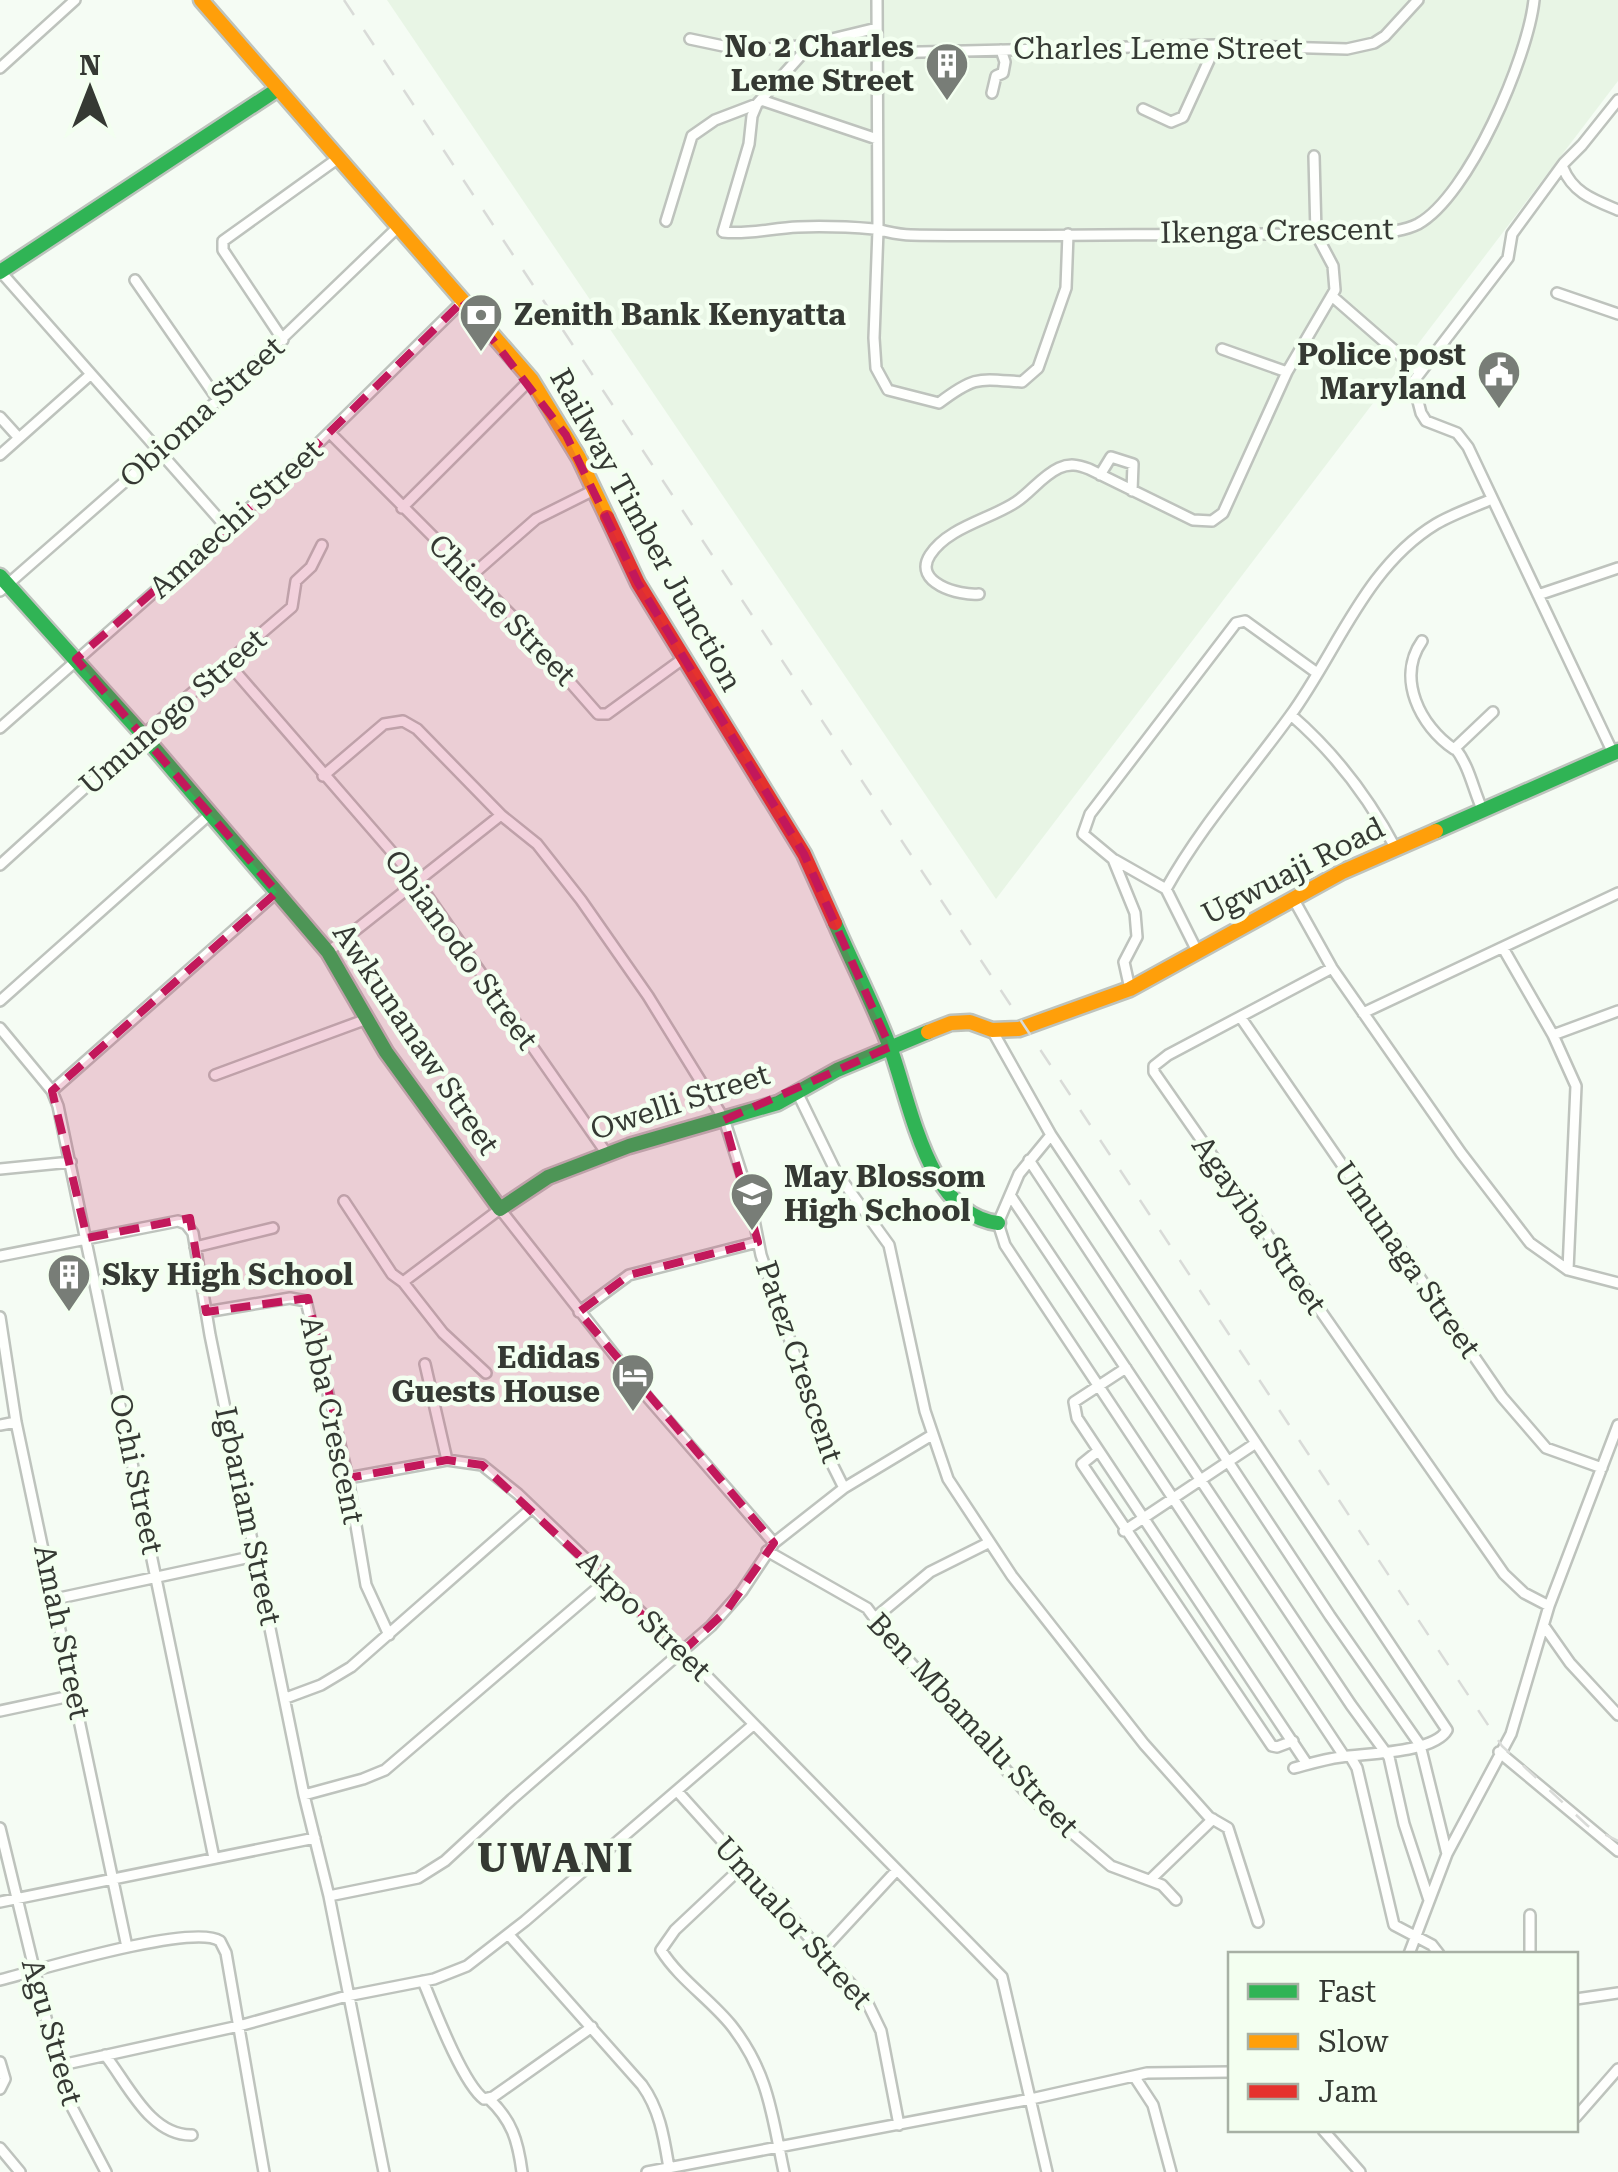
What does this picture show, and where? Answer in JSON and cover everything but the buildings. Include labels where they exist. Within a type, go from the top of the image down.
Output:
[{"type":"street","points":[[0,68],[76,0]]},
{"type":"street","name":"Railway Timber Junction","points":[[201,0],[531,379],[572,446],[638,583],[804,854],[890,1048],[920,1144],[942,1186],[954,1202],[980,1221],[998,1223]]},
{"type":"street","points":[[877,0],[876,368],[888,390],[939,403],[979,379],[1022,382],[1038,368],[1066,288],[1068,234]]},
{"type":"street","name":"Charles Leme Street","points":[[879,54],[1216,45],[1359,48],[1385,36],[1418,0]]},
{"type":"street","name":"Ikenga Crescent","points":[[759,102],[752,116],[749,144],[723,232],[752,234],[798,227],[906,235],[1316,234],[1402,230],[1420,222],[1445,200],[1474,158],[1530,30],[1534,0]]},
{"type":"street","points":[[690,40],[746,51],[811,44],[877,28]]},
{"type":"street","points":[[666,221],[692,136],[715,120],[759,102],[811,44]]},
{"type":"street","points":[[1143,109],[1171,122],[1184,116],[1216,45]]},
{"type":"street","points":[[992,93],[996,76],[1003,73],[1001,50]]},
{"type":"street","points":[[227,528],[0,272],[278,89]]},
{"type":"street","points":[[1616,752],[1475,460],[1457,433],[1426,421],[1413,382],[1508,258],[1512,234],[1618,100]]},
{"type":"street","points":[[759,102],[877,139]]},
{"type":"street","points":[[979,594],[950,591],[934,581],[927,566],[930,555],[962,530],[1016,502],[1062,467],[1076,465],[1193,520],[1218,518],[1228,506],[1287,372],[1333,297],[1335,272],[1316,234],[1314,156]]},
{"type":"street","points":[[283,340],[223,250],[223,241],[337,160]]},
{"type":"street","points":[[1563,168],[1570,184],[1589,198],[1618,210]]},
{"type":"street","name":"Obioma Street","points":[[2,584],[218,400],[398,227]]},
{"type":"street","points":[[135,280],[218,400]]},
{"type":"street","points":[[1557,293],[1618,314]]},
{"type":"street","points":[[1333,297],[1418,371]]},
{"type":"street","name":"Amaechi Street","points":[[0,728],[330,434],[464,301]]},
{"type":"street","points":[[1222,349],[1287,372]]},
{"type":"street","points":[[0,455],[90,375]]},
{"type":"street","points":[[402,508],[531,379]]},
{"type":"street","points":[[0,417],[19,438]]},
{"type":"street","name":"Chiene Street","points":[[330,434],[552,658],[598,714],[607,714],[684,658]]},
{"type":"street","points":[[1100,475],[1111,456],[1132,464],[1132,492]]},
{"type":"street","points":[[470,576],[536,519],[594,490]]},
{"type":"street","points":[[1166,889],[1214,813],[1291,715],[1350,616],[1397,555],[1436,524],[1492,500]]},
{"type":"street","name":"Umunogo Street","points":[[0,865],[143,734],[292,607],[296,581],[311,567],[322,545]]},
{"type":"street","points":[[1538,595],[1618,568]]},
{"type":"street","name":"Awkunanaw Street","points":[[2,584],[143,734],[328,952],[412,1090],[500,1209],[578,1312],[770,1547]]},
{"type":"street","points":[[1197,951],[1166,889],[1112,859],[1083,834],[1090,814],[1236,623],[1245,622],[1317,672]]},
{"type":"street","points":[[1422,641],[1412,661],[1416,701],[1432,727],[1464,759],[1483,812]]},
{"type":"street","name":"Obianodo Street","points":[[228,664],[417,881],[606,1154]]},
{"type":"street","points":[[1455,748],[1493,712]]},
{"type":"street","points":[[1291,715],[1326,747],[1375,809],[1396,849]]},
{"type":"street","name":"Patez Crescent","points":[[323,776],[384,724],[402,721],[417,728],[501,815],[537,844],[581,900],[648,996],[724,1119],[750,1200],[758,1242],[832,1464],[844,1488]]},
{"type":"street","name":"Ugwuaji Road","points":[[992,1030],[1026,1027],[1130,989],[1342,872],[1616,752]]},
{"type":"street","points":[[0,1001],[210,814]]},
{"type":"street","points":[[328,952],[501,815]]},
{"type":"street","points":[[1112,859],[1135,913],[1137,936],[1124,962],[1130,989]]},
{"type":"street","points":[[0,1028],[52,1091],[278,892]]},
{"type":"street","points":[[1363,1013],[1618,893]]},
{"type":"street","points":[[1294,900],[1332,968],[1530,1243],[1568,1270],[1618,1284]]},
{"type":"street","points":[[1503,948],[1553,1035],[1577,1096],[1568,1270]]},
{"type":"street","name":"Agayiba Street","points":[[1332,968],[1168,1055],[1154,1066],[1154,1072],[1504,1574],[1524,1593],[1549,1606]]},
{"type":"street","points":[[1553,1035],[1618,1010]]},
{"type":"street","name":"Umunaga Street","points":[[1241,1018],[1502,1397],[1546,1448],[1602,1468]]},
{"type":"street","points":[[214,1074],[366,1019]]},
{"type":"street","name":"Owelli Street","points":[[500,1209],[548,1176],[606,1154],[767,1106],[837,1070],[951,1023],[970,1022],[992,1030]]},
{"type":"street","points":[[992,1030],[1051,1136],[1447,1730],[1444,1736],[1420,1745],[1294,1768]]},
{"type":"street","name":"Ochi Street","points":[[52,1091],[72,1162],[214,1858]]},
{"type":"street","points":[[797,1092],[836,1172],[889,1245],[932,1435],[948,1479],[988,1543],[1144,1744],[1213,1819],[1232,1833],[1258,1922]]},
{"type":"street","points":[[1051,1136],[1029,1160],[1010,1194],[998,1223],[1005,1245],[1173,1500],[1357,1768],[1394,1925],[1432,1945],[1437,1952]]},
{"type":"street","points":[[1029,1160],[1420,1745],[1447,1854]]},
{"type":"street","points":[[0,1170],[72,1162]]},
{"type":"street","points":[[1010,1194],[1351,1706],[1386,1752],[1429,1900]]},
{"type":"street","points":[[344,1201],[392,1274],[486,1373]]},
{"type":"street","points":[[403,1282],[500,1209]]},
{"type":"street","points":[[0,1256],[178,1220],[193,1233],[195,1247],[273,1228]]},
{"type":"street","points":[[578,1312],[629,1275],[758,1242]]},
{"type":"street","name":"Igbariam Street","points":[[195,1247],[384,2172]]},
{"type":"street","name":"Abba Crescent","points":[[206,1312],[290,1298],[306,1301],[348,1478],[366,1585],[389,1635]]},
{"type":"street","name":"Amah Street","points":[[0,1318],[16,1422],[127,1947]]},
{"type":"street","points":[[425,1364],[447,1460]]},
{"type":"street","points":[[1126,1368],[1074,1402],[1073,1408],[1306,1764]]},
{"type":"street","points":[[0,1426],[16,1422]]},
{"type":"street","points":[[1409,1952],[1447,1854],[1511,1734],[1549,1606],[1618,1425]]},
{"type":"street","points":[[329,1896],[418,1878],[436,1868],[727,1610],[770,1547],[844,1488],[932,1435]]},
{"type":"street","points":[[1124,1531],[1256,1443]]},
{"type":"street","points":[[1098,1450],[1082,1464],[1124,1531],[1272,1746],[1293,1740]]},
{"type":"street","name":"Akpo Street","points":[[348,1478],[447,1460],[482,1465],[682,1652],[1002,1976],[1048,2172]]},
{"type":"street","points":[[286,1698],[335,1678],[532,1508]]},
{"type":"street","points":[[876,1616],[930,1572],[988,1543]]},
{"type":"street","name":"Ben Mbamalu Street","points":[[770,1547],[876,1616],[893,1643],[1031,1798],[1111,1866],[1166,1888],[1176,1900]]},
{"type":"street","points":[[56,1599],[256,1556]]},
{"type":"street","points":[[304,1795],[363,1780],[385,1770],[607,1580]]},
{"type":"street","points":[[1544,1626],[1570,1663],[1618,1715]]},
{"type":"street","points":[[0,1712],[75,1695]]},
{"type":"street","points":[[57,2066],[239,2026],[347,1996],[422,1981],[466,1966],[509,1935],[753,1725]]},
{"type":"street","points":[[1499,1752],[1618,1851]]},
{"type":"street","name":"Umualor Street","points":[[677,1791],[822,1951],[877,2018],[899,2125]]},
{"type":"street","points":[[1150,1880],[1213,1819]]},
{"type":"street","name":"Agu Street","points":[[0,1828],[64,2092],[106,2172]]},
{"type":"street","points":[[0,1902],[315,1838]]},
{"type":"street","points":[[743,1866],[675,1930],[661,1950],[744,2044],[768,2090],[784,2172]]},
{"type":"street","points":[[822,1951],[897,1870]]},
{"type":"street","points":[[1530,1916],[1530,1952]]},
{"type":"street","points":[[0,1980],[127,1947],[201,1935],[220,1941],[226,1953],[264,2172]]},
{"type":"street","points":[[509,1935],[642,2085],[654,2104],[669,2168]]},
{"type":"street","points":[[422,1981],[478,2095],[488,2098],[510,2120],[522,2172]]},
{"type":"street","points":[[1578,1999],[1618,1993]]},
{"type":"street","points":[[488,2098],[592,2027]]},
{"type":"street","points":[[105,2055],[158,2125],[179,2135],[192,2135]]},
{"type":"street","points":[[0,2062],[5,2079],[0,2089]]},
{"type":"street","points":[[1578,2115],[1618,2070]]},
{"type":"street","points":[[647,2172],[1134,2076],[1228,2072]]},
{"type":"street","points":[[1134,2076],[1153,2106],[1171,2172]]},
{"type":"street","points":[[1325,2132],[1360,2172]]},
{"type":"street","points":[[0,2148],[20,2172]]},
{"type":"highlighted area","points":[[463,301],[566,435],[638,583],[804,854],[890,1047],[724,1120],[758,1242],[629,1275],[579,1312],[774,1543],[727,1610],[682,1652],[482,1465],[447,1460],[348,1478],[308,1298],[206,1312],[190,1218],[87,1238],[52,1091],[277,892],[76,659],[280,481]]},
{"type":"shaded area","points":[[387,0],[1618,0],[1618,81],[996,899]]},
{"type":"railway","points":[[344,0],[1502,1746],[1588,1826],[1618,1841]]},
{"type":"traffic: fast","points":[[0,272],[278,89]]},
{"type":"traffic: fast","points":[[0,576],[143,735],[328,952],[386,1052],[500,1209],[548,1177],[629,1146],[778,1103],[837,1070],[928,1032]]},
{"type":"traffic: fast","points":[[1436,831],[1618,751]]},
{"type":"traffic: fast","points":[[835,923],[885,1034],[915,1127],[939,1179],[974,1216],[998,1223]]},
{"type":"traffic: slow","points":[[201,0],[531,379],[579,458],[607,517]]},
{"type":"traffic: slow","points":[[928,1032],[951,1023],[970,1022],[992,1030],[1019,1029],[1130,989],[1342,872],[1436,831]]},
{"type":"traffic: jam","points":[[607,517],[638,583],[804,854],[835,923]]},
{"type":"place","name":"No 2 Charles Leme Street","points":[[947,102]]},
{"type":"place","name":"Zenith Bank Kenyatta","points":[[481,353]]},
{"type":"place","name":"Police post Maryland","points":[[1499,410]]},
{"type":"place","name":"May Blossom High School","points":[[752,1232]]},
{"type":"place","name":"Sky High School","points":[[69,1313]]},
{"type":"place","name":"Edidas Guests House","points":[[633,1413]]},
{"type":"district","name":"UWANI","points":[[556,1858]]}]
